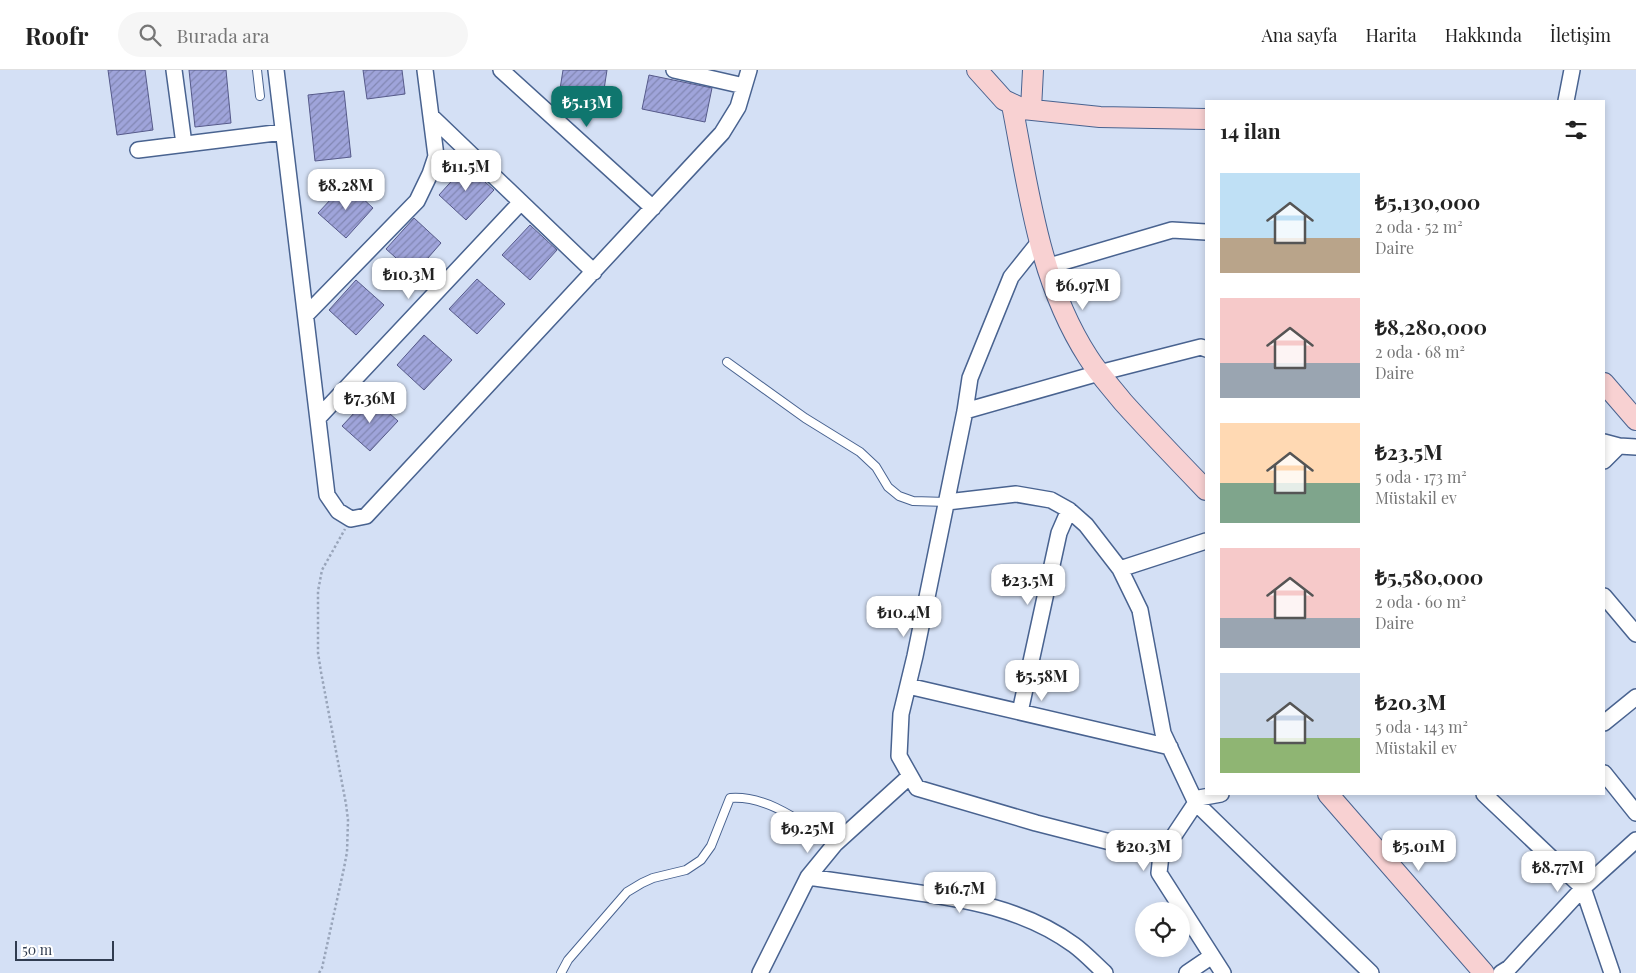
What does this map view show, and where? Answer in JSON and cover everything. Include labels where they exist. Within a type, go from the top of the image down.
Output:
[{"type":"street","points":[[174,70],[184,144]]},
{"type":"street","points":[[276,70],[327,495],[338,512],[351,519],[366,516],[722,133],[738,107],[749,70]]},
{"type":"street","points":[[306,315],[417,202],[436,156],[425,70]]},
{"type":"street","points":[[501,70],[652,208]]},
{"type":"street","points":[[674,70],[744,86]]},
{"type":"street","points":[[1033,70],[1021,107],[1038,242],[1068,322],[1098,373],[1149,431],[1205,489]]},
{"type":"street","points":[[1566,100],[1572,70]]},
{"type":"street","points":[[983,73],[997,93],[1021,107],[1100,117],[1205,118]]},
{"type":"street","points":[[431,116],[594,272]]},
{"type":"street","points":[[138,150],[283,132]]},
{"type":"street","points":[[318,418],[521,202]]},
{"type":"street","points":[[1046,267],[1172,230],[1205,232]]},
{"type":"street","points":[[1038,242],[1011,277],[970,378],[966,411],[901,714],[899,756],[917,788],[1036,823],[1160,855]]},
{"type":"street","points":[[966,411],[1098,373],[1201,348],[1205,349]]},
{"type":"street","points":[[1605,384],[1636,420]]},
{"type":"street","points":[[1605,442],[1619,446],[1636,447]]},
{"type":"street","points":[[1605,460],[1619,446]]},
{"type":"street","points":[[947,502],[1016,494],[1051,500],[1069,510],[1086,525],[1120,569],[1140,610],[1163,734],[1196,803],[1371,973]]},
{"type":"street","points":[[1020,712],[1059,534],[1069,510]]},
{"type":"street","points":[[1120,569],[1205,541]]},
{"type":"street","points":[[1605,597],[1636,634]]},
{"type":"street","points":[[908,686],[1170,746]]},
{"type":"street","points":[[1605,722],[1636,697]]},
{"type":"street","points":[[1605,774],[1636,813]]},
{"type":"street","points":[[760,973],[808,877],[835,844],[910,776]]},
{"type":"street","points":[[1216,795],[1200,798],[1196,803],[1160,855],[1159,873],[1223,973]]},
{"type":"street","points":[[1329,795],[1484,973]]},
{"type":"street","points":[[1485,795],[1583,888],[1612,973]]},
{"type":"street","points":[[1501,973],[1509,968],[1583,888],[1636,840]]},
{"type":"street","points":[[808,877],[954,898],[995,907],[1029,920],[1075,945],[1105,973]]},
{"type":"street","points":[[1187,973],[1212,956]]},
{"type":"lane","points":[[256,70],[260,96]]},
{"type":"lane","points":[[727,362],[805,418],[860,452],[876,468],[888,487],[899,496],[913,501],[947,502]]},
{"type":"lane","points":[[562,973],[568,960],[627,892],[654,878],[686,870],[702,860],[711,846],[730,798],[754,799],[771,804],[835,844]]},
{"type":"path","points":[[320,973],[344,868],[348,836],[346,804],[325,699],[318,653],[318,591],[322,570],[351,519]]},
{"type":"building","points":[[108,70],[145,70],[153,130],[117,135]]},
{"type":"building","points":[[189,70],[226,70],[231,123],[195,127]]},
{"type":"building","points":[[363,70],[402,70],[405,94],[367,99]]},
{"type":"building","points":[[563,70],[607,70],[603,96],[560,89]]},
{"type":"building","points":[[649,75],[712,88],[705,122],[642,109]]},
{"type":"building","points":[[344,91],[351,157],[315,161],[308,95]]},
{"type":"building","points":[[466,165],[494,190],[466,220],[439,195]]},
{"type":"building","points":[[346,183],[373,208],[346,238],[318,213]]},
{"type":"building","points":[[414,218],[441,243],[414,274],[386,249]]},
{"type":"building","points":[[530,225],[557,250],[530,280],[502,255]]},
{"type":"building","points":[[477,279],[505,304],[477,334],[449,309]]},
{"type":"building","points":[[356,280],[384,305],[356,335],[329,310]]},
{"type":"building","points":[[424,335],[452,360],[424,390],[397,365]]},
{"type":"building","points":[[370,396],[398,421],[370,451],[342,426]]}]
